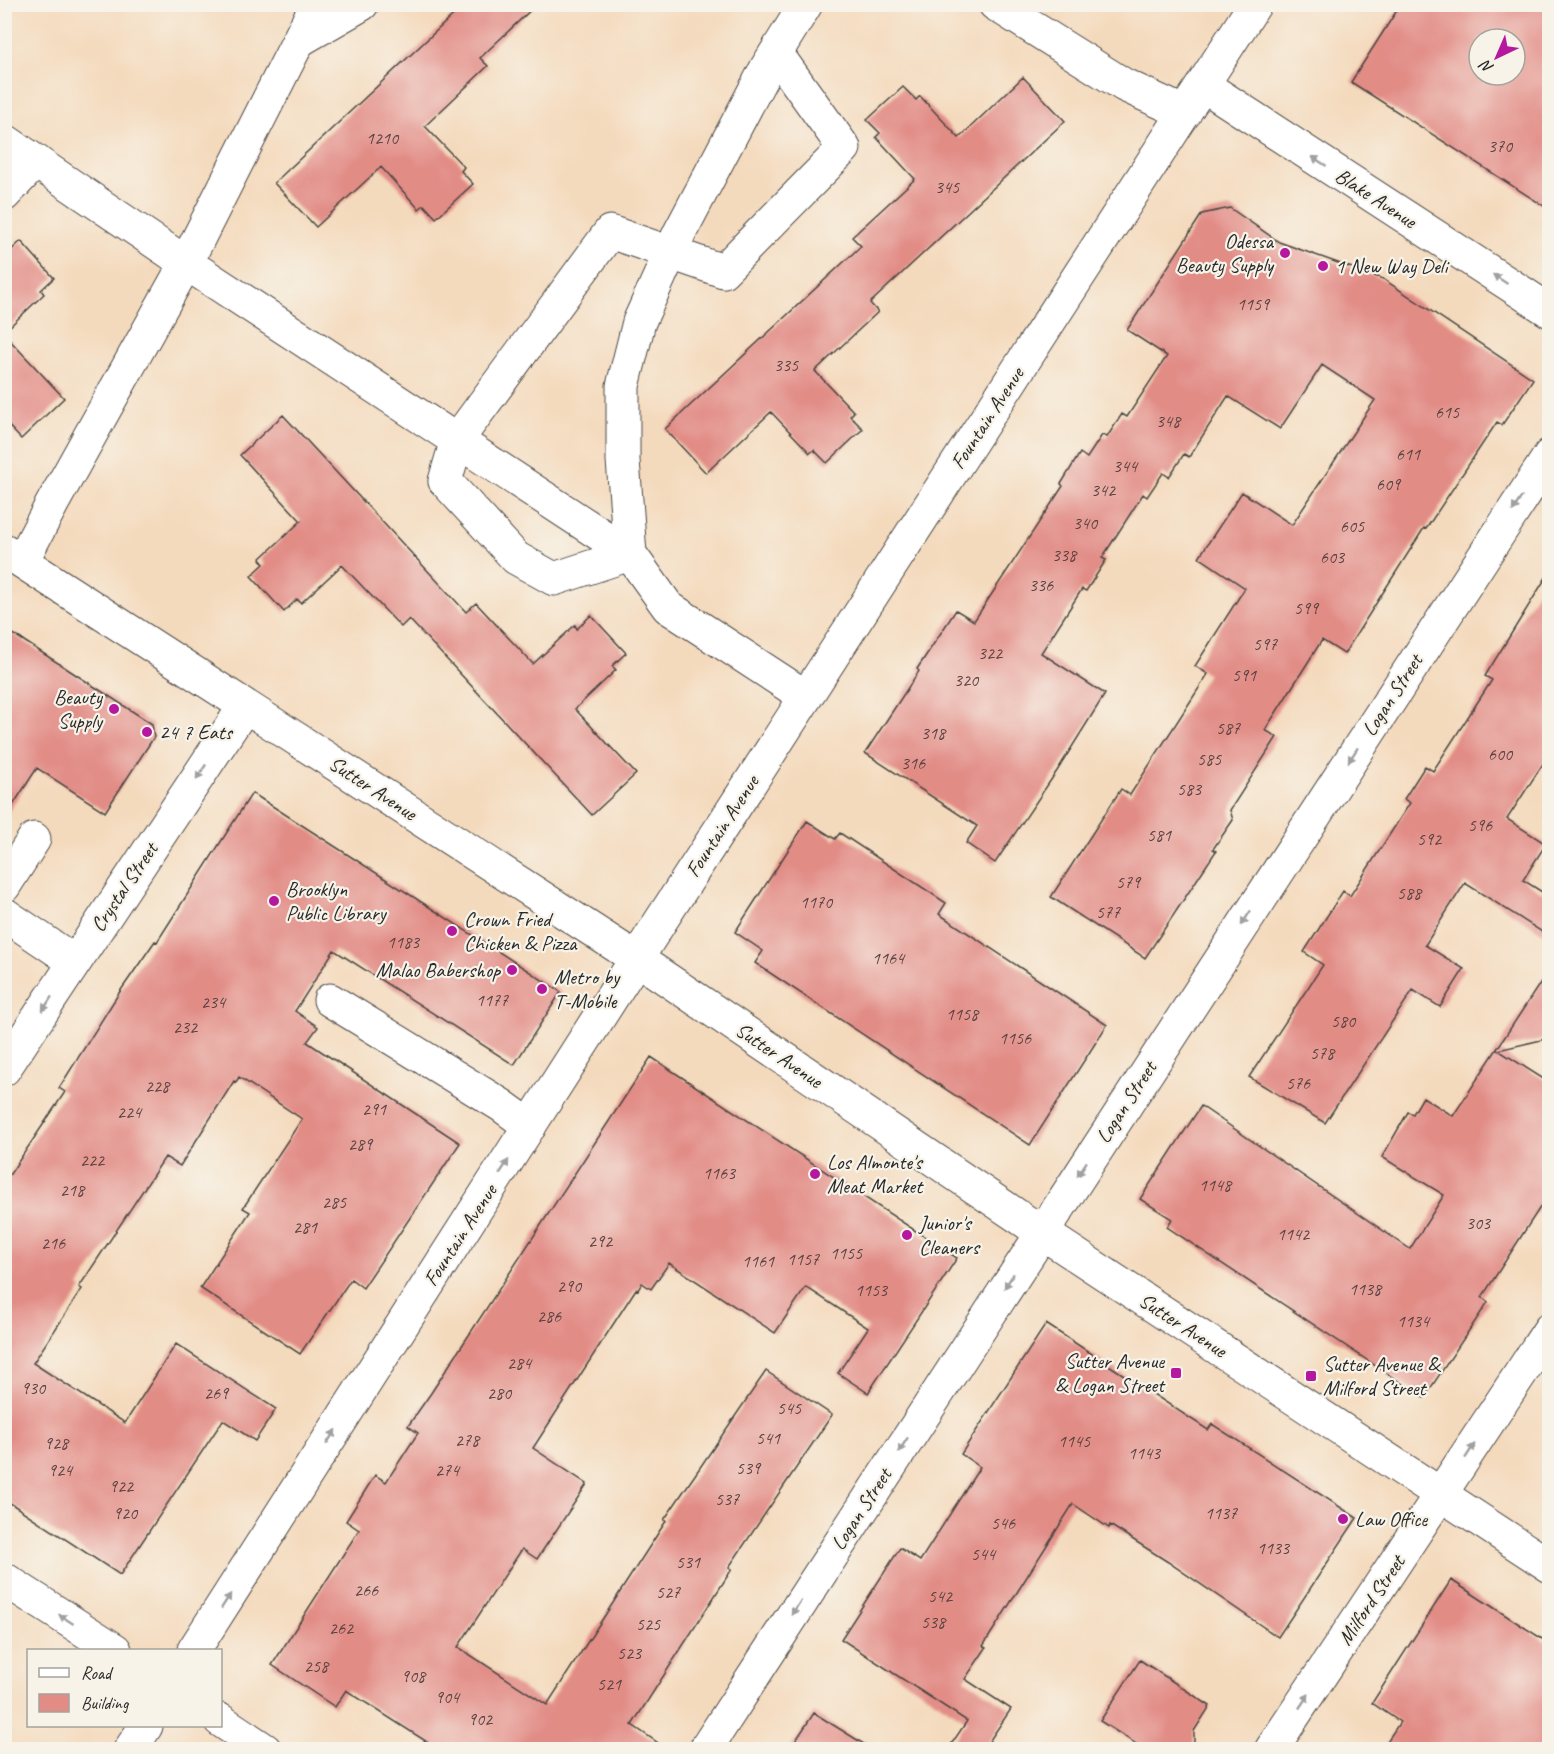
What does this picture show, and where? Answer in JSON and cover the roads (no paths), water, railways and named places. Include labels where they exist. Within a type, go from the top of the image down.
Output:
[{"type":"street","points":[[13,556],[51,504],[186,262],[317,4]]},
{"type":"street","points":[[298,41],[362,4]]},
{"type":"street","points":[[630,555],[623,460],[623,386],[639,322],[671,253],[776,53],[806,4]]},
{"type":"street","points":[[995,4],[1124,85],[1185,113]]},
{"type":"street","name":"Fountain Avenue","points":[[195,1649],[637,959],[1255,4]]},
{"type":"street","points":[[630,555],[554,579],[516,558],[445,481],[457,440],[610,232],[723,271],[844,148],[776,53]]},
{"type":"street","name":"Blake Avenue","points":[[1203,85],[1550,311]]},
{"type":"street","points":[[4,140],[630,555],[668,607],[806,697]]},
{"type":"street","points":[[4,195],[36,162]]},
{"type":"street","name":"Logan Street","points":[[705,1749],[1550,455]]},
{"type":"street","name":"Sutter Avenue","points":[[13,556],[637,959],[1041,1232],[1550,1566]]},
{"type":"street","name":"Crystal Street","points":[[4,1069],[245,706]]},
{"type":"street","points":[[4,886],[34,839]]},
{"type":"street","points":[[4,914],[75,962]]},
{"type":"street","points":[[330,1000],[501,1105],[530,1126]]},
{"type":"street","name":"Milford Street","points":[[1271,1749],[1550,1329]]},
{"type":"street","points":[[4,1579],[113,1649]]},
{"type":"street","points":[[222,1721],[264,1749]]},
{"type":"street","points":[[130,1749],[145,1727]]},
{"type":"place","name":"Odessa Beauty Supply","points":[[1285,253]]},
{"type":"place","name":"1 New Way Deli","points":[[1323,266]]},
{"type":"place","name":"Beauty Supply","points":[[114,709]]},
{"type":"place","name":"24 7 Eats","points":[[147,732]]},
{"type":"place","name":"Brooklyn Public Library","points":[[274,901]]},
{"type":"place","name":"Crown Fried Chicken & Pizza","points":[[452,931]]},
{"type":"place","name":"Malao Babershop","points":[[512,970]]},
{"type":"place","name":"Metro by T-Mobile","points":[[542,989]]},
{"type":"place","name":"Los Almonte's Meat Market","points":[[815,1174]]},
{"type":"place","name":"Junior's Cleaners","points":[[907,1235]]},
{"type":"place","name":"Sutter Avenue & Logan Street","points":[[1176,1373]]},
{"type":"place","name":"Sutter Avenue & Milford Street","points":[[1311,1376]]},
{"type":"place","name":"Law Office","points":[[1343,1519]]}]
